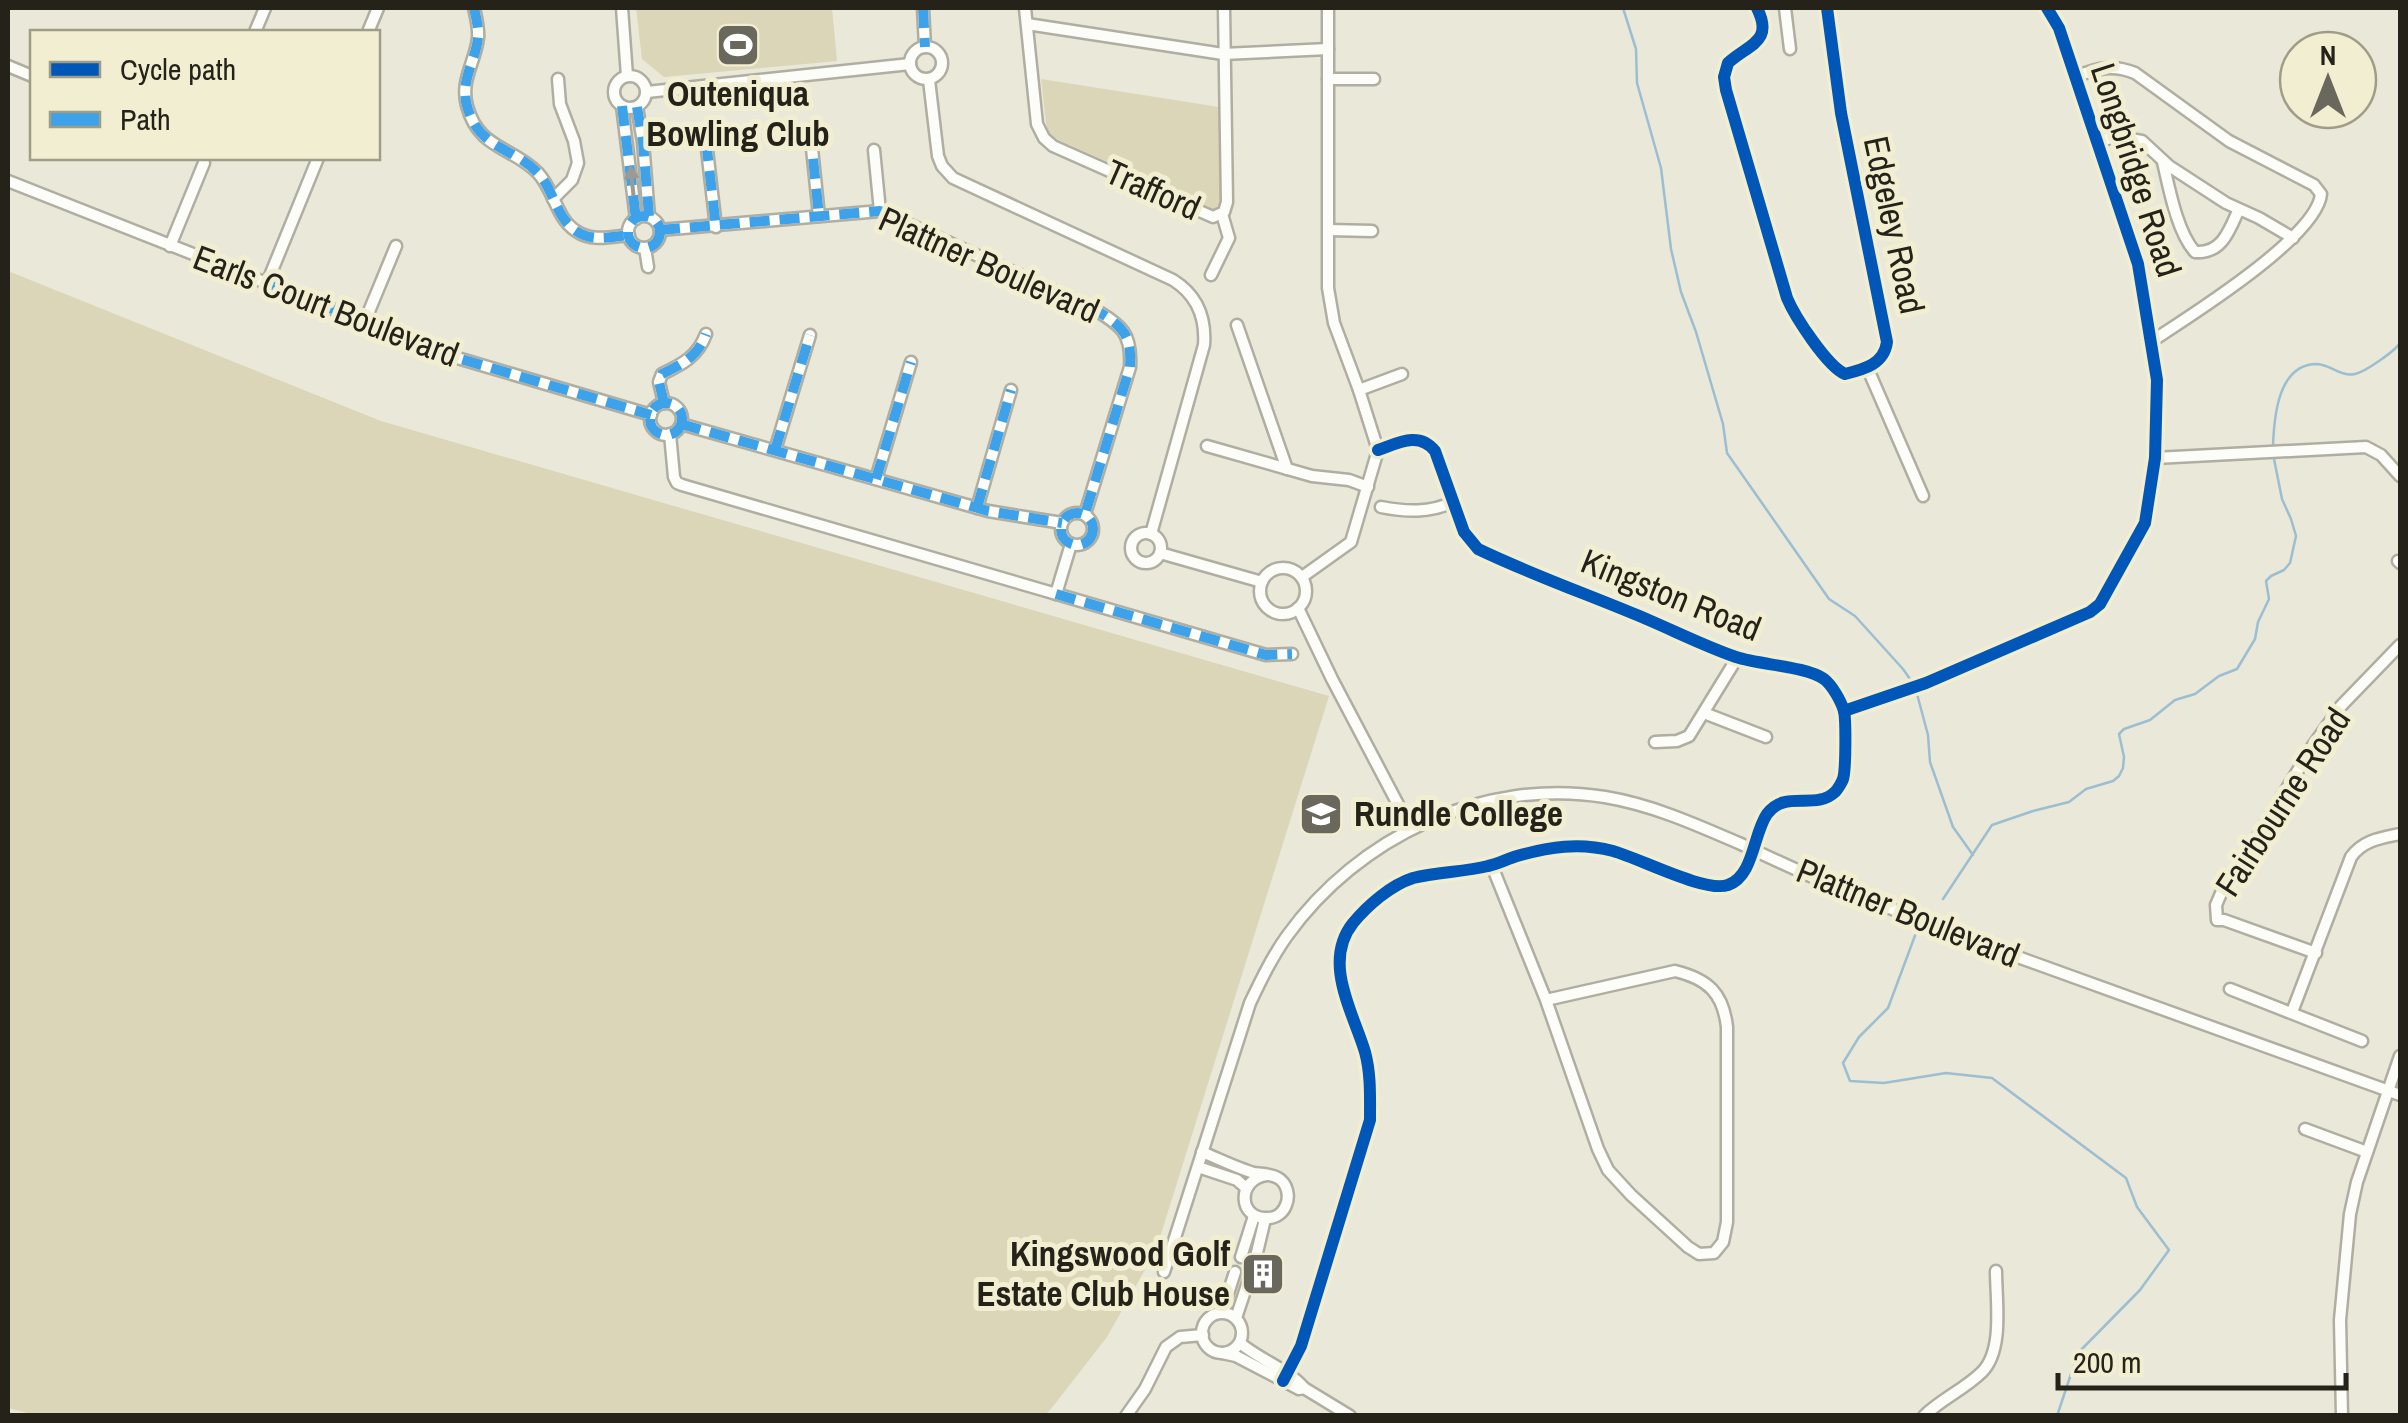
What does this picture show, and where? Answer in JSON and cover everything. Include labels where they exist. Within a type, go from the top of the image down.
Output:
[{"type":"street","points":[[474,8],[478,38],[464,86],[468,111],[479,131],[488,141],[534,169],[567,224],[577,232],[598,238],[628,235]]},
{"type":"street","points":[[622,8],[628,76]]},
{"type":"street","points":[[923,8],[925,47]]},
{"type":"street","name":"Trafford","points":[[1025,8],[1037,124],[1044,138],[1053,146],[1213,217],[1222,214],[1226,202],[1224,8]]},
{"type":"street","points":[[1302,577],[1351,542],[1378,450],[1334,323],[1328,288],[1328,8]]},
{"type":"street","points":[[1757,8],[1764,24],[1760,39],[1732,58],[1724,77],[1783,288],[1797,318],[1837,370],[1845,374],[1867,367],[1923,496]]},
{"type":"street","points":[[1785,8],[1790,49]]},
{"type":"street","name":"Edgeley Road","points":[[1827,8],[1841,113],[1887,342],[1880,360],[1867,367]]},
{"type":"street","name":"Longbridge Road","points":[[1844,712],[1926,683],[2090,612],[2100,604],[2145,523],[2155,458],[2158,398],[2138,264],[2059,28],[2048,8]]},
{"type":"street","points":[[1027,24],[1223,54],[1328,49]]},
{"type":"street","points":[[910,64],[915,52],[925,47],[937,52],[942,60],[940,72],[929,80]]},
{"type":"street","points":[[647,92],[910,64]]},
{"type":"street","points":[[910,64],[916,74],[929,80]]},
{"type":"street","points":[[2075,77],[2105,67],[2135,72],[2228,141],[2314,185],[2321,194],[2319,205],[2293,238],[2152,341]]},
{"type":"street","points":[[628,76],[643,81],[647,92],[637,107],[622,106],[616,100],[615,85],[628,76]]},
{"type":"street","points":[[553,198],[572,180],[578,163],[560,104],[558,79]]},
{"type":"street","points":[[1328,79],[1374,79]]},
{"type":"street","points":[[929,80],[938,156],[946,172],[1173,280],[1190,294],[1202,314],[1204,344],[1151,534]]},
{"type":"street","points":[[622,106],[636,219]]},
{"type":"street","points":[[637,107],[649,216],[660,230],[656,242],[645,248],[633,244],[628,235],[630,224],[649,216]]},
{"type":"street","points":[[810,129],[819,216]]},
{"type":"street","points":[[2097,142],[2129,138],[2142,142],[2162,161],[2238,210],[2293,238]]},
{"type":"street","points":[[706,141],[716,226]]},
{"type":"street","points":[[874,150],[880,210]]},
{"type":"street","points":[[267,284],[317,160]]},
{"type":"street","points":[[2162,161],[2187,242],[2194,252],[2216,248],[2228,234],[2238,210]]},
{"type":"street","points":[[170,246],[204,163]]},
{"type":"street","name":"Earls Court Boulevard","points":[[8,181],[454,357],[651,415]]},
{"type":"street","name":"Plattner Boulevard","points":[[660,230],[880,210],[1094,308],[1121,327],[1130,348],[1130,368],[1085,514]]},
{"type":"street","points":[[1212,275],[1229,238],[1222,214]]},
{"type":"street","points":[[1329,230],[1372,231]]},
{"type":"street","points":[[364,320],[396,246]]},
{"type":"street","points":[[645,248],[648,266]]},
{"type":"street","points":[[1237,325],[1286,468]]},
{"type":"street","points":[[664,403],[662,374],[689,360],[706,334]]},
{"type":"street","points":[[775,450],[810,334]]},
{"type":"street","points":[[876,479],[910,362]]},
{"type":"street","points":[[1359,390],[1402,374]]},
{"type":"street","points":[[977,508],[1011,390]]},
{"type":"street","points":[[664,403],[674,405],[681,413],[681,424],[670,434],[657,432],[651,424],[651,415],[664,403]]},
{"type":"street","points":[[681,424],[977,508],[1062,524]]},
{"type":"street","points":[[670,434],[674,477],[682,486],[1266,656],[1292,654]]},
{"type":"street","name":"Kingston Road","points":[[1378,450],[1414,439],[1430,444],[1464,532],[1478,548],[1738,658],[1820,677],[1832,688],[1844,712]]},
{"type":"street","points":[[1207,446],[1312,476],[1349,480],[1368,487]]},
{"type":"street","points":[[2155,458],[2366,447],[2381,455],[2400,476]]},
{"type":"street","points":[[1381,507],[1424,511],[1453,502]]},
{"type":"street","points":[[1080,513],[1094,526],[1090,539],[1078,546],[1062,536],[1062,524],[1069,515],[1080,513]]},
{"type":"street","points":[[1151,534],[1158,540],[1160,553],[1154,560],[1144,562],[1132,554],[1132,544],[1137,536],[1151,534]]},
{"type":"street","points":[[1056,594],[1072,544]]},
{"type":"street","points":[[1160,553],[1262,582]]},
{"type":"street","points":[[1277,569],[1290,569],[1302,577],[1306,597],[1298,608],[1284,614],[1270,609],[1262,597],[1262,582],[1277,569]]},
{"type":"street","points":[[1298,608],[1411,829]]},
{"type":"street","name":"Fairbourne Road","points":[[2316,953],[2217,920],[2216,905],[2314,744],[2341,706],[2400,645]]},
{"type":"street","points":[[1655,742],[1677,742],[1688,736],[1738,658]]},
{"type":"street","points":[[1285,1377],[1301,1346],[1370,1120],[1366,1056],[1343,988],[1340,955],[1352,924],[1386,892],[1411,879],[1492,866],[1551,847],[1580,845],[1612,850],[1697,882],[1730,884],[1742,874],[1758,830],[1777,804],[1788,800],[1820,801],[1834,794],[1843,782],[1844,712]]},
{"type":"street","points":[[1704,713],[1766,737]]},
{"type":"street","name":"Plattner Boulevard","points":[[1164,1272],[1250,1003],[1272,958],[1304,914],[1333,883],[1411,829],[1463,807],[1528,794],[1605,797],[1652,808],[1832,886],[2400,1095]]},
{"type":"street","points":[[2292,1012],[2351,857],[2361,845],[2400,834]]},
{"type":"street","points":[[1492,866],[1608,1170],[1688,1246],[1700,1254],[1714,1253],[1723,1242],[1727,1222],[1727,1027],[1721,998],[1710,987],[1675,970],[1546,1000]]},
{"type":"street","points":[[2230,989],[2362,1041]]},
{"type":"street","points":[[2342,1416],[2340,1339],[2350,1214],[2400,1056]]},
{"type":"street","points":[[2305,1129],[2367,1152]]},
{"type":"street","points":[[1202,1152],[1252,1172],[1267,1174],[1277,1177],[1288,1193],[1288,1203],[1274,1217],[1260,1217],[1245,1203],[1246,1188],[1252,1179],[1267,1174]]},
{"type":"street","points":[[1198,1166],[1238,1180],[1246,1188]]},
{"type":"street","points":[[1241,1257],[1260,1217]]},
{"type":"street","points":[[1254,1261],[1260,1246],[1260,1217]]},
{"type":"street","points":[[1246,1242],[1260,1246]]},
{"type":"street","points":[[1222,1312],[1236,1272]]},
{"type":"street","points":[[1924,1416],[1991,1361],[1996,1346],[1996,1272]]},
{"type":"street","points":[[1236,1318],[1250,1276]]},
{"type":"street","points":[[1230,1290],[1244,1295]]},
{"type":"street","points":[[1222,1353],[1240,1343],[1243,1330],[1236,1318],[1222,1312],[1209,1317],[1202,1329],[1209,1348],[1222,1353],[1236,1356],[1285,1377]]},
{"type":"street","points":[[1126,1416],[1166,1347],[1180,1338],[1202,1335]]},
{"type":"street","points":[[1240,1343],[1285,1377],[1350,1416]]},
{"type":"shaded area","name":"Outeniqua Bowling Club","points":[[636,8],[832,8],[837,61],[664,77],[642,59]]},
{"type":"shaded area","points":[[1041,79],[1219,107],[1221,203],[1213,211],[1143,180],[1145,175],[1054,138],[1047,130]]},
{"type":"shaded area","points":[[8,271],[381,421],[1329,696],[1161,1234],[1107,1337],[1044,1416],[39,1416],[8,1408]]},
{"type":"waterway","points":[[1623,8],[1636,49],[1637,83],[1661,168],[1671,249],[1681,292],[1723,424],[1727,453],[1829,599],[1855,616],[1912,682]]},
{"type":"waterway","points":[[2273,446],[2281,394],[2294,373],[2317,364],[2355,374],[2400,343]]},
{"type":"waterway","points":[[1943,899],[1992,825],[2069,802],[2086,789],[2113,781],[2123,768],[2119,734],[2124,729],[2150,720],[2175,700],[2195,694],[2219,676],[2237,669],[2255,639],[2269,599],[2266,581],[2290,563],[2296,536],[2282,499],[2273,454]]},
{"type":"waterway","points":[[1917,694],[1928,735],[1930,762],[1953,827],[1973,855]]},
{"type":"waterway","points":[[1916,933],[1888,1008],[1859,1037],[1843,1063],[1850,1081],[1884,1083],[1946,1073],[1992,1078],[2126,1178],[2137,1207],[2169,1250],[2140,1290],[2078,1353],[2057,1416]]},
{"type":"marked path","points":[[474,8],[478,38],[465,97],[472,120],[488,139],[538,173],[564,219],[576,231],[595,238],[629,235]]},
{"type":"marked path","points":[[923,8],[925,47]]},
{"type":"marked path","points":[[622,106],[636,219]]},
{"type":"marked path","points":[[637,107],[649,216]]},
{"type":"marked path","points":[[810,129],[819,216]]},
{"type":"marked path","points":[[706,141],[716,227]]},
{"type":"marked path","points":[[660,230],[880,211],[1104,315],[1127,338],[1130,367],[1085,514]]},
{"type":"marked path","points":[[644,216],[655,221],[660,232],[655,243],[644,248],[633,243],[628,232],[633,221],[644,216]]},
{"type":"marked path","points":[[267,283],[454,357],[651,415]]},
{"type":"marked path","points":[[664,403],[659,382],[662,374],[689,358],[706,334]]},
{"type":"marked path","points":[[775,450],[810,335]]},
{"type":"marked path","points":[[876,479],[911,362]]},
{"type":"marked path","points":[[977,508],[1011,390]]},
{"type":"marked path","points":[[666,403],[677,408],[682,419],[677,430],[666,435],[655,430],[650,419],[655,408],[666,403]]},
{"type":"marked path","points":[[681,424],[988,511],[1062,523]]},
{"type":"marked path","points":[[1077,513],[1089,517],[1093,529],[1089,541],[1077,545],[1065,541],[1061,529],[1065,517],[1077,513]]},
{"type":"marked path","points":[[1056,594],[1266,655],[1292,654]]},
{"type":"cycle path","points":[[1757,8],[1763,28],[1761,35],[1728,63],[1726,90],[1787,298],[1821,351],[1845,374],[1878,360],[1887,342],[1841,113],[1827,8]]},
{"type":"cycle path","points":[[1844,711],[1926,683],[2090,612],[2100,604],[2145,523],[2155,458],[2157,380],[2138,264],[2059,28],[2047,8]]},
{"type":"cycle path","points":[[1283,1381],[1301,1346],[1370,1120],[1367,1060],[1340,970],[1344,938],[1359,916],[1388,891],[1413,878],[1479,868],[1564,847],[1613,851],[1688,880],[1728,885],[1743,873],[1762,822],[1774,807],[1827,797],[1835,792],[1844,774],[1844,711],[1824,679],[1806,671],[1723,652],[1478,549],[1464,532],[1435,451],[1429,445],[1415,440],[1378,450]]},
{"type":"place","name":"Outeniqua Bowling Club","points":[[738,45]]},
{"type":"place","name":"Rundle College","points":[[1321,814]]},
{"type":"place","name":"Kingswood Golf Estate Club House","points":[[1263,1274]]}]
